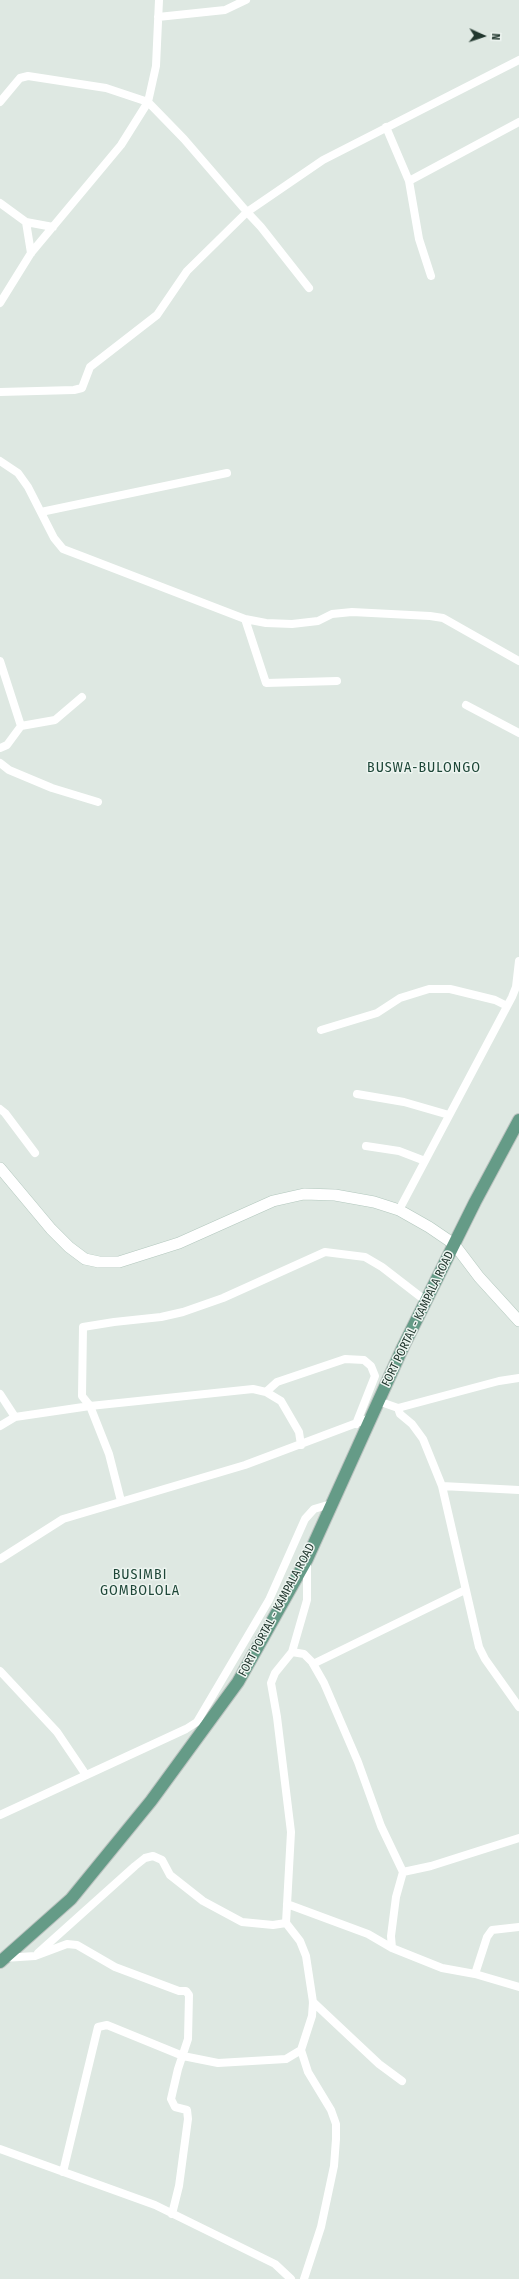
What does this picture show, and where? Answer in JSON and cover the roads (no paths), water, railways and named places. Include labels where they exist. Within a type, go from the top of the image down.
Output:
[{"type":"main road","name":"FORT PORTAL - KAMPALA ROAD","points":[[2,1960],[71,1899],[169,1778],[238,1682],[307,1559],[370,1418],[426,1301],[519,1120]]},
{"type":"main road","points":[[0,1168],[51,1229],[65,1243],[85,1259],[99,1262],[118,1262],[179,1243],[273,1201],[304,1194],[335,1195],[374,1202],[399,1210],[433,1229],[454,1244],[479,1277],[519,1321]]},
{"type":"street","points":[[0,303],[31,253],[121,145],[148,102],[156,66],[159,0]]},
{"type":"street","points":[[158,17],[225,10],[246,0]]},
{"type":"street","points":[[0,392],[74,390],[82,388],[90,367],[157,315],[187,271],[247,212],[322,160],[519,60]]},
{"type":"street","points":[[0,102],[20,78],[28,76],[106,88],[148,102],[184,140],[265,232],[310,288]]},
{"type":"street","points":[[409,181],[519,122]]},
{"type":"street","points":[[386,127],[409,181],[419,239],[432,276]]},
{"type":"street","points":[[0,203],[26,222],[53,228]]},
{"type":"street","points":[[26,222],[31,253]]},
{"type":"street","points":[[0,461],[18,473],[28,487],[54,538],[63,548],[245,619],[292,624],[318,621],[332,614],[352,612],[430,616],[443,618],[519,660]]},
{"type":"street","points":[[41,512],[227,473]]},
{"type":"street","points":[[245,619],[266,683],[337,681]]},
{"type":"street","points":[[0,661],[21,726]]},
{"type":"street","points":[[0,748],[6,745],[21,726],[55,720],[82,697]]},
{"type":"street","points":[[466,704],[519,733]]},
{"type":"street","points":[[0,763],[9,770],[52,788],[98,802]]},
{"type":"street","points":[[399,1210],[507,1006],[516,987],[519,961]]},
{"type":"street","points":[[321,1030],[377,1013],[400,998],[429,989],[450,989],[495,1000],[507,1006]]},
{"type":"street","points":[[357,1094],[404,1102],[449,1115]]},
{"type":"street","points":[[0,1109],[5,1112],[35,1153]]},
{"type":"street","points":[[366,1146],[399,1151],[425,1161]]},
{"type":"street","points":[[121,1501],[109,1454],[90,1406],[82,1396],[83,1328],[114,1322],[161,1317],[184,1312],[223,1298],[325,1252],[365,1257],[382,1267],[426,1301]]},
{"type":"street","points":[[266,1392],[278,1382],[345,1359],[364,1360],[371,1366],[374,1376],[356,1424]]},
{"type":"street","points":[[378,1401],[398,1408],[499,1380],[519,1378]]},
{"type":"street","points":[[0,1426],[15,1417],[90,1406],[253,1389],[266,1392],[281,1402],[299,1432],[301,1445]]},
{"type":"street","points":[[0,1394],[15,1417]]},
{"type":"street","points":[[398,1408],[400,1414],[412,1424],[423,1439],[442,1486],[472,1624],[485,1660],[519,1708]]},
{"type":"street","points":[[1,1555],[63,1519],[245,1465],[370,1418]]},
{"type":"street","points":[[442,1486],[519,1490]]},
{"type":"street","points":[[0,1815],[186,1730],[197,1722],[269,1600],[304,1519],[314,1509],[331,1504]]},
{"type":"street","points":[[304,2279],[321,2227],[334,2166],[336,2124],[330,2110],[308,2072],[301,2050],[312,2016],[313,2002],[306,1956],[300,1941],[286,1923],[291,1832],[278,1717],[271,1683],[275,1673],[292,1652],[307,1600],[307,1559]]},
{"type":"street","points":[[313,1664],[465,1590]]},
{"type":"street","points":[[292,1652],[304,1654],[313,1664],[332,1700],[381,1826],[403,1872],[396,1897],[391,1936],[392,1948]]},
{"type":"street","points":[[0,1671],[57,1732],[86,1775]]},
{"type":"street","points":[[403,1872],[431,1866],[519,1838]]},
{"type":"street","points":[[35,1956],[135,1866],[145,1858],[153,1856],[162,1860],[170,1875],[203,1901],[242,1922],[273,1925],[286,1923]]},
{"type":"street","points":[[287,1904],[368,1934],[392,1948],[442,1968],[475,1974],[519,1986]]},
{"type":"street","points":[[475,1974],[488,1937],[492,1930],[519,1927]]},
{"type":"street","points":[[2,1960],[35,1956],[66,1944],[77,1945],[121,1970],[179,1991],[186,1991],[189,1995],[188,2039],[178,2069],[171,2099],[175,2107],[187,2110],[188,2119],[179,2186],[172,2214]]},
{"type":"street","points":[[313,2002],[379,2064],[402,2081]]},
{"type":"street","points":[[63,2172],[98,2027],[107,2025],[183,2056],[218,2063],[286,2059],[301,2050]]},
{"type":"street","points":[[0,2149],[155,2205],[275,2264],[291,2279]]},
{"type":"district","name":"BUSWA-BULONGO","points":[[424,768]]},
{"type":"district","name":"BUSIMBI GOMBOLOLA","points":[[140,1584]]}]
